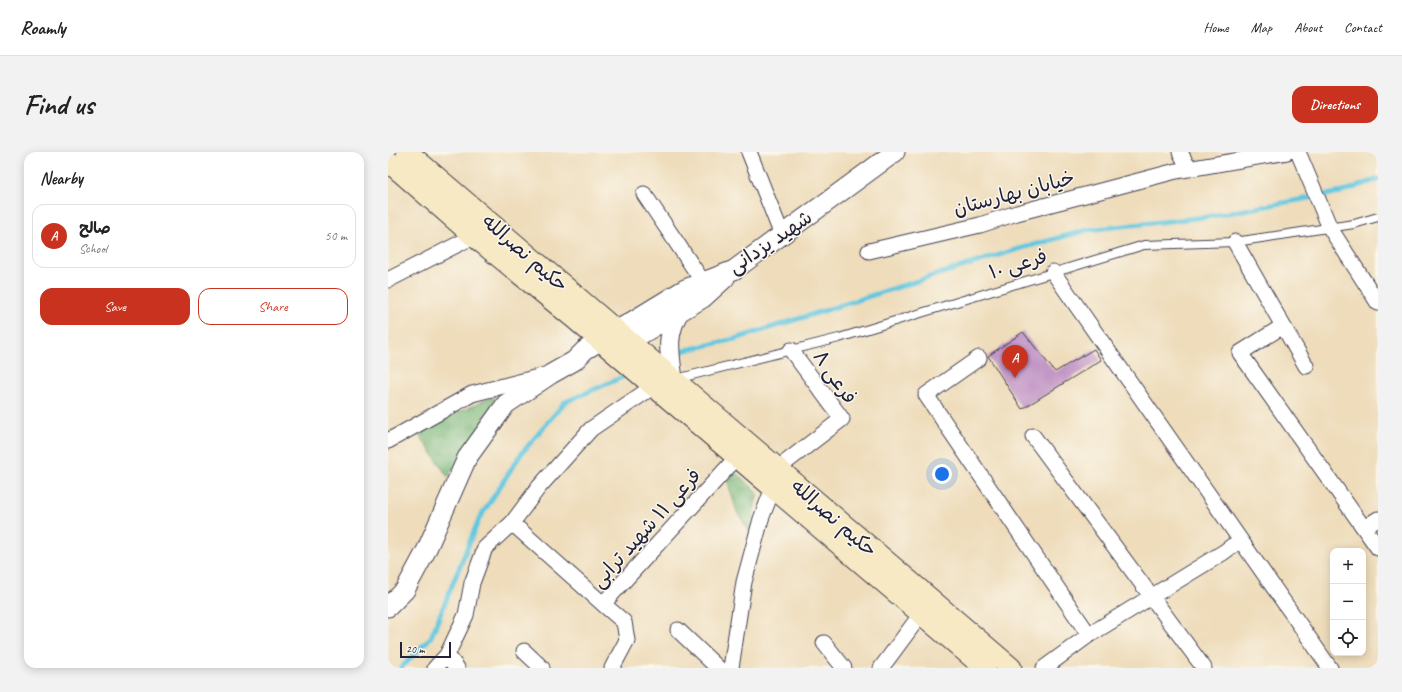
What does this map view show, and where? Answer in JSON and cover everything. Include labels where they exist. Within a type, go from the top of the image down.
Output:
[{"type":"main road","name":"حکیم نصرالله","points":[[407,152],[480,228]]},
{"type":"main road","name":"حکیم نصرالله","points":[[388,161],[480,228],[927,607],[1011,668]]},
{"type":"main road","name":"حکیم نصرالله","points":[[635,359],[736,457],[775,478]]},
{"type":"main road","name":"حکیم نصرالله","points":[[927,607],[985,668]]},
{"type":"street","points":[[749,152],[782,235]]},
{"type":"street","name":"شهید یزدانی","points":[[635,359],[685,290],[734,270],[895,152]]},
{"type":"street","points":[[1180,152],[1189,168]]},
{"type":"street","name":"خیابان بهارستان","points":[[869,251],[980,226],[1068,199],[1189,168],[1278,155],[1287,152]]},
{"type":"street","points":[[1298,152],[1328,224],[1378,303]]},
{"type":"street","points":[[644,194],[703,282]]},
{"type":"street","points":[[388,280],[480,228]]},
{"type":"street","points":[[1235,242],[1306,366]]},
{"type":"street","points":[[435,668],[447,655],[466,615],[472,583],[485,548],[512,523],[539,487],[591,429],[635,359],[679,312],[703,298],[734,270]]},
{"type":"street","points":[[1053,272],[1330,668]]},
{"type":"street","points":[[388,607],[406,590],[426,551],[467,458],[506,404],[551,374],[574,361],[586,350],[635,359],[669,336],[672,324],[679,312]]},
{"type":"street","points":[[1283,326],[1240,353],[1378,548]]},
{"type":"street","name":"فرعی ۸","points":[[775,478],[842,419],[791,350]]},
{"type":"street","points":[[979,358],[926,395],[1089,635]]},
{"type":"street","points":[[388,441],[472,394],[551,374]]},
{"type":"street","points":[[1033,436],[1204,668]]},
{"type":"street","name":"فرعی ۱۱ شهید ترابی","points":[[612,668],[627,640],[624,622],[603,604],[736,457]]},
{"type":"street","points":[[731,668],[744,582],[761,519],[775,478]]},
{"type":"street","points":[[1364,528],[1378,519]]},
{"type":"street","points":[[512,523],[603,604]]},
{"type":"street","points":[[1044,668],[1089,635],[1224,552],[1240,540]]},
{"type":"street","points":[[881,668],[927,607]]},
{"type":"street","points":[[678,630],[718,668]]},
{"type":"street","points":[[824,643],[844,668]]},
{"type":"street","points":[[524,651],[542,668]]},
{"type":"street","points":[[447,655],[457,668]]},
{"type":"lane","name":"فرعی ۱۰","points":[[635,359],[791,350],[839,338],[1144,245],[1235,242],[1328,224],[1354,224],[1378,216]]},
{"type":"green space","points":[[496,395],[487,415],[448,477],[419,434],[459,412]]},
{"type":"green space","points":[[735,472],[758,493],[749,531],[737,512],[727,480]]},
{"type":"building","points":[[1023,332],[1055,372],[1094,349],[1101,360],[1022,409],[988,356]]},
{"type":"waterway","points":[[674,355],[686,350],[735,339],[1015,250],[1087,230],[1206,217],[1342,192],[1378,179]]},
{"type":"waterway","points":[[401,668],[431,637],[479,519],[521,454],[565,402],[632,373]]},
{"type":"place","name":"صالح","points":[[1015,378]]}]
